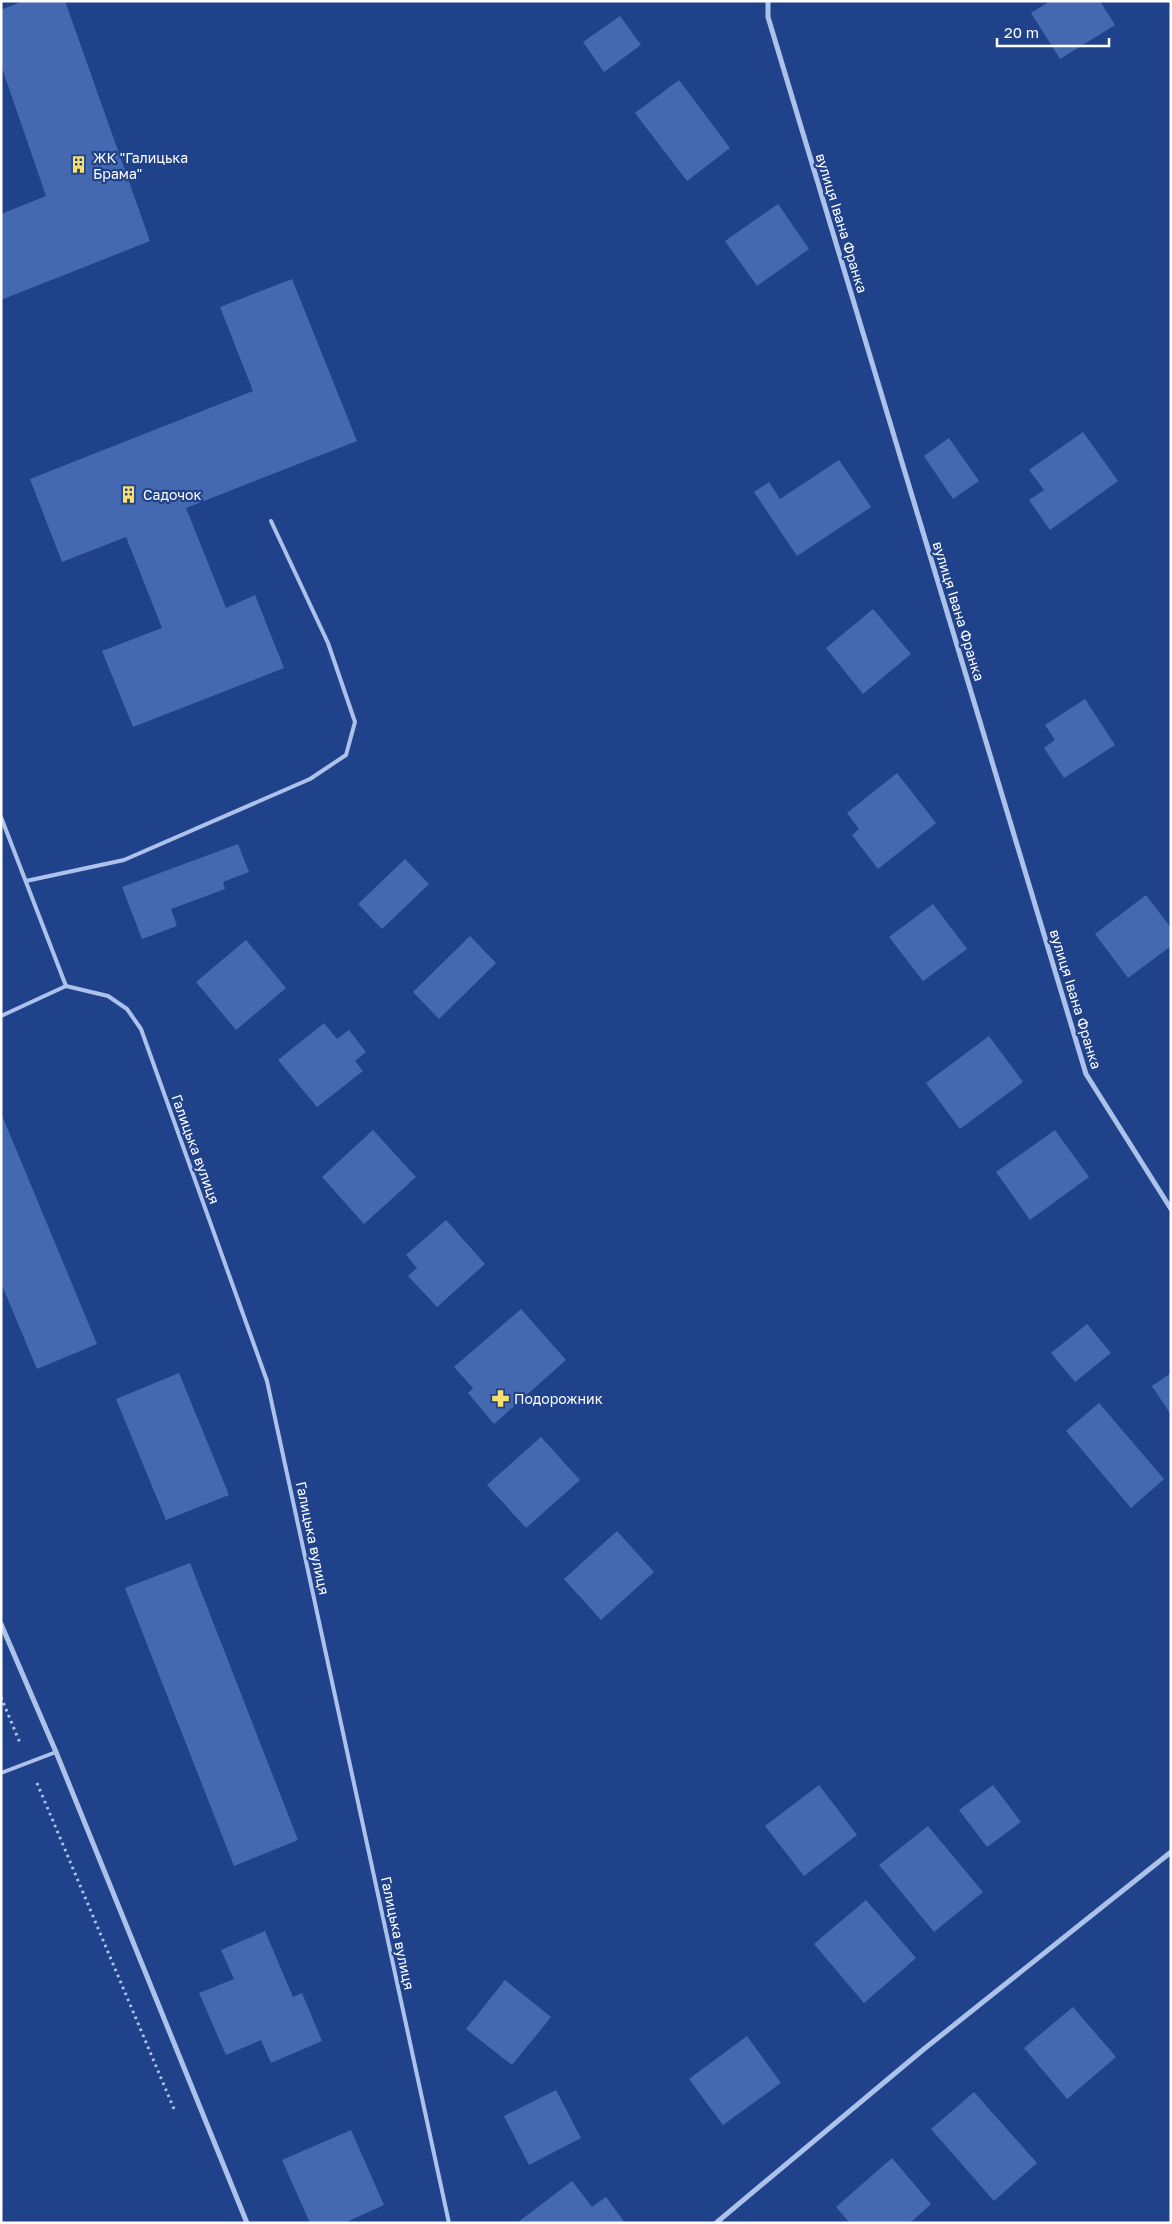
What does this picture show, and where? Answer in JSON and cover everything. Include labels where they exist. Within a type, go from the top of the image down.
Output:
[{"type":"street","name":"вулиця Івана Франка","points":[[768,1],[768,17],[1086,1074],[1171,1209]]},
{"type":"street","points":[[1,1624],[56,1752],[247,2223]]},
{"type":"street","points":[[716,2223],[924,2049],[1171,1852]]},
{"type":"lane","points":[[26,881],[124,860],[310,779],[346,755],[356,722],[328,643],[271,522]]},
{"type":"lane","points":[[1,817],[66,986],[1,1016]]},
{"type":"lane","name":"Галицька вулиця","points":[[66,986],[108,996],[127,1009],[141,1029],[267,1381],[449,2223]]},
{"type":"lane","points":[[1,1774],[56,1752]]},
{"type":"path","points":[[1,1697],[175,2112]]},
{"type":"building","name":"ЖК \"Галицька Брама\"","points":[[23,1],[65,1],[150,241],[1,300],[1,214],[46,196],[1,65],[1,10]]},
{"type":"building","points":[[1050,1],[1100,1],[1115,25],[1060,59],[1031,13]]},
{"type":"building","points":[[620,16],[641,45],[604,72],[583,42]]},
{"type":"building","points":[[679,80],[730,148],[687,181],[635,113]]},
{"type":"building","points":[[778,204],[809,249],[757,286],[725,241]]},
{"type":"building","name":"Садочок","points":[[292,279],[357,441],[186,508],[226,608],[255,595],[284,668],[133,727],[102,651],[162,628],[126,537],[62,562],[30,479],[253,391],[220,307]]},
{"type":"building","points":[[1083,432],[1118,481],[1050,530],[1029,500],[1044,490],[1029,470]]},
{"type":"building","points":[[949,438],[979,481],[953,499],[924,456]]},
{"type":"building","points":[[839,460],[871,507],[797,556],[754,492],[769,482],[780,499]]},
{"type":"building","points":[[873,609],[911,654],[863,694],[826,648]]},
{"type":"building","points":[[1085,699],[1115,745],[1064,778],[1044,748],[1055,740],[1045,725]]},
{"type":"building","points":[[897,773],[936,823],[878,869],[852,835],[859,829],[847,813]]},
{"type":"building","points":[[238,844],[249,872],[223,882],[225,889],[171,909],[177,926],[142,939],[122,887]]},
{"type":"building","points":[[405,859],[429,884],[382,929],[358,904]]},
{"type":"building","points":[[1146,895],[1171,928],[1171,946],[1128,978],[1095,934]]},
{"type":"building","points":[[933,904],[967,949],[923,981],[889,937]]},
{"type":"building","points":[[470,936],[496,963],[439,1019],[413,992]]},
{"type":"building","points":[[246,940],[286,988],[236,1030],[196,982]]},
{"type":"building","points":[[324,1023],[337,1039],[349,1030],[366,1052],[355,1061],[363,1071],[317,1107],[278,1060]]},
{"type":"building","points":[[989,1036],[1023,1082],[960,1129],[926,1083]]},
{"type":"building","points":[[1,1113],[97,1344],[37,1369],[1,1283]]},
{"type":"building","points":[[373,1130],[416,1177],[364,1224],[322,1177]]},
{"type":"building","points":[[1055,1130],[1089,1177],[1030,1220],[996,1172]]},
{"type":"building","points":[[446,1220],[485,1264],[437,1307],[408,1276],[417,1268],[406,1255]]},
{"type":"building","points":[[521,1309],[566,1360],[494,1424],[468,1393],[473,1388],[454,1367]]},
{"type":"building","points":[[1087,1324],[1111,1353],[1075,1382],[1051,1353]]},
{"type":"building","points":[[179,1373],[229,1495],[166,1520],[116,1399]]},
{"type":"building","points":[[1171,1373],[1171,1415],[1152,1386]]},
{"type":"building","points":[[1099,1403],[1164,1479],[1131,1508],[1066,1431]]},
{"type":"building","points":[[541,1437],[580,1480],[526,1528],[487,1485]]},
{"type":"building","points":[[617,1531],[654,1572],[601,1620],[564,1579]]},
{"type":"building","points":[[190,1563],[298,1840],[234,1866],[125,1588]]},
{"type":"building","points":[[819,1785],[857,1835],[804,1876],[765,1826]]},
{"type":"building","points":[[993,1785],[1021,1822],[987,1847],[959,1810]]},
{"type":"building","points":[[928,1826],[983,1892],[934,1932],[879,1865]]},
{"type":"building","points":[[866,1900],[916,1958],[864,2003],[814,1944]]},
{"type":"building","points":[[265,1931],[293,1997],[302,1993],[322,2041],[271,2063],[261,2040],[226,2055],[199,1993],[234,1979],[221,1950]]},
{"type":"building","points":[[505,1980],[551,2017],[512,2065],[466,2029]]},
{"type":"building","points":[[1073,2007],[1116,2057],[1067,2099],[1024,2048]]},
{"type":"building","points":[[747,2036],[781,2083],[723,2125],[689,2079]]},
{"type":"building","points":[[556,2090],[581,2138],[529,2165],[504,2116]]},
{"type":"building","points":[[974,2092],[1037,2163],[994,2201],[931,2129]]},
{"type":"building","points":[[351,2130],[384,2205],[344,2223],[310,2223],[282,2160]]},
{"type":"building","points":[[892,2158],[931,2204],[910,2223],[850,2223],[836,2207]]},
{"type":"building","points":[[572,2181],[592,2207],[606,2197],[625,2223],[517,2223]]},
{"type":"place","name":"ЖК \"Галицька Брама\"","points":[[79,165]]},
{"type":"place","name":"Садочок","points":[[129,494]]},
{"type":"place","name":"Подорожник","points":[[500,1398]]}]
